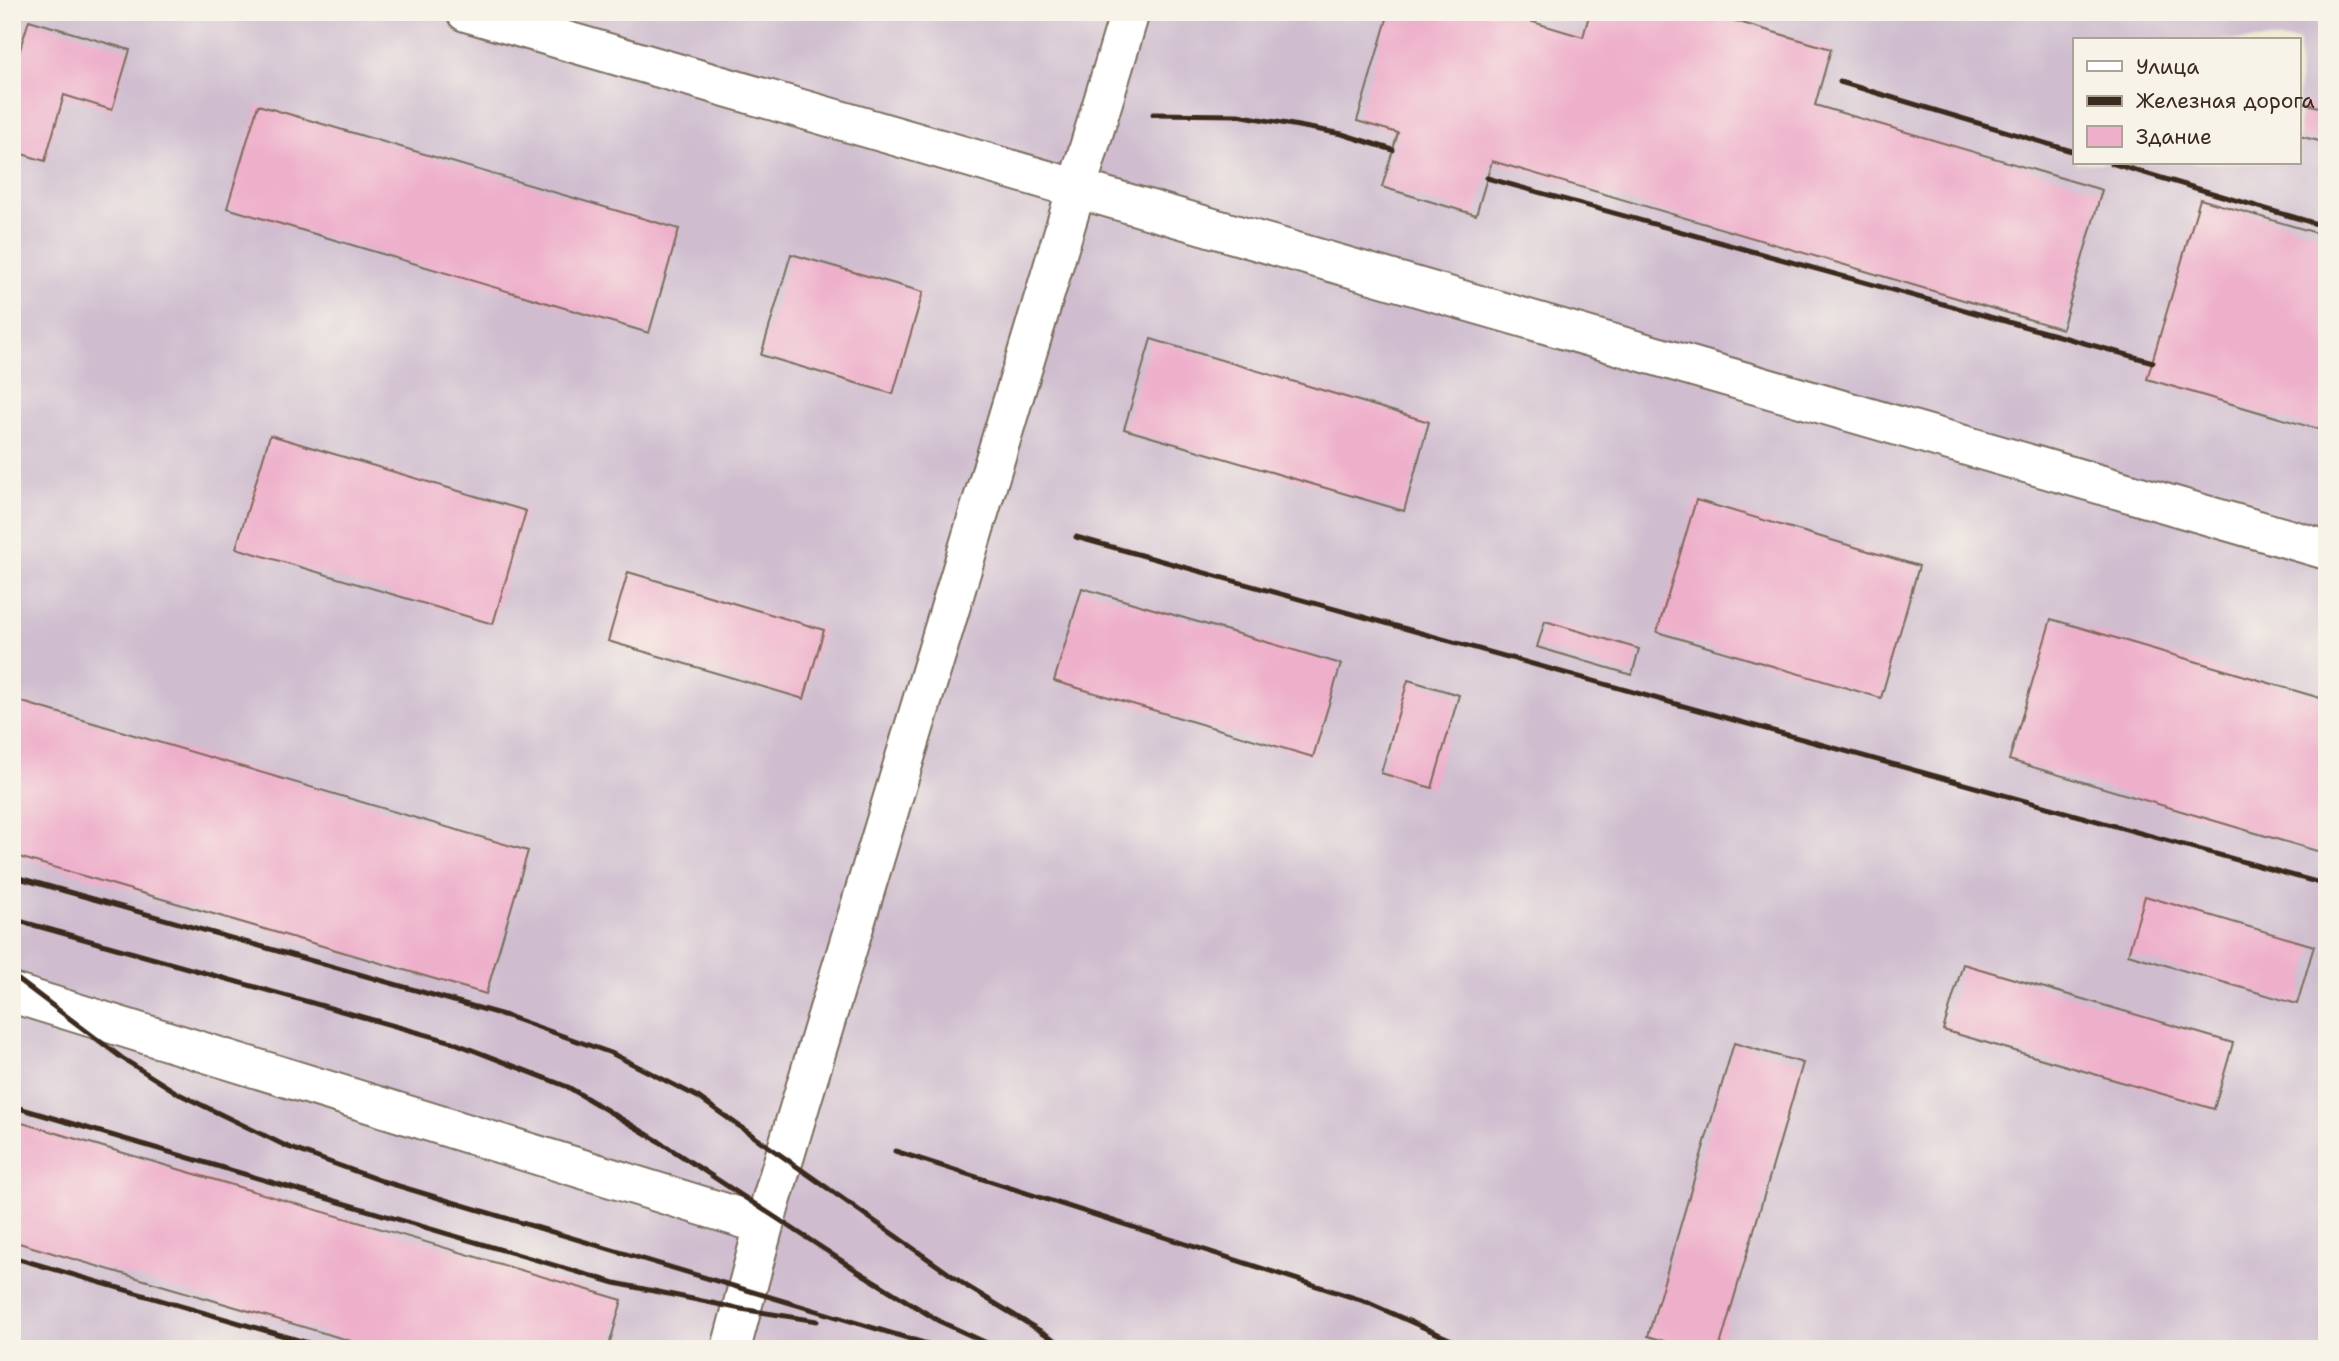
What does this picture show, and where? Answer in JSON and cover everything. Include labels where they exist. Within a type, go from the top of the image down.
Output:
[{"type":"lane","points":[[466,12],[2327,550]]},
{"type":"lane","points":[[731,1349],[764,1225],[1130,12]]},
{"type":"lane","points":[[12,993],[764,1225]]},
{"type":"shaded area","points":[[12,12],[2327,12],[2327,1349],[12,1349]]},
{"type":"building","points":[[1389,12],[1499,12],[1583,37],[1590,12],[1705,12],[1831,49],[1815,105],[2102,190],[2062,329],[1492,161],[1476,215],[1382,187],[1398,133],[1357,121]]},
{"type":"building","points":[[29,20],[130,50],[112,110],[64,95],[45,161],[12,151],[12,76]]},
{"type":"building","points":[[2303,103],[2327,109],[2327,143],[2300,136]]},
{"type":"building","points":[[258,105],[679,229],[649,333],[227,208]]},
{"type":"building","points":[[2200,199],[2327,236],[2327,432],[2147,379]]},
{"type":"building","points":[[791,254],[923,292],[893,394],[761,355]]},
{"type":"building","points":[[1151,339],[1429,422],[1404,511],[1124,429]]},
{"type":"building","points":[[270,435],[526,511],[493,624],[236,548]]},
{"type":"building","points":[[1696,500],[1919,566],[1881,698],[1657,632]]},
{"type":"building","points":[[628,572],[824,630],[804,699],[608,641]]},
{"type":"building","points":[[1082,588],[1341,664],[1313,757],[1054,681]]},
{"type":"building","points":[[2051,619],[2327,700],[2327,854],[2009,760]]},
{"type":"building","points":[[1545,621],[1639,649],[1632,675],[1537,647]]},
{"type":"building","points":[[1408,680],[1459,695],[1432,788],[1381,773]]},
{"type":"building","points":[[12,699],[528,851],[486,994],[12,855]]},
{"type":"building","points":[[2145,896],[2314,946],[2297,1004],[2128,954]]},
{"type":"building","points":[[1963,964],[2233,1043],[2214,1109],[1943,1030]]},
{"type":"building","points":[[1734,1043],[1803,1063],[1719,1349],[1691,1349],[1648,1336]]},
{"type":"building","points":[[12,1120],[622,1300],[608,1349],[378,1349],[12,1241]]},
{"type":"railway","points":[[1840,82],[2073,151]]},
{"type":"railway","points":[[1153,114],[1238,115],[1342,134],[1393,150]]},
{"type":"railway","points":[[2114,164],[2327,227]]},
{"type":"railway","points":[[1487,178],[2153,362]]},
{"type":"railway","points":[[1076,537],[2327,885]]},
{"type":"railway","points":[[12,876],[507,1016],[611,1053],[698,1097],[968,1287],[1070,1349]]},
{"type":"railway","points":[[12,919],[452,1042],[568,1087],[660,1142],[939,1321],[1000,1349]]},
{"type":"railway","points":[[12,975],[122,1058],[179,1094],[288,1147],[382,1181],[944,1349]]},
{"type":"railway","points":[[12,1106],[615,1283],[741,1309],[817,1321]]},
{"type":"railway","points":[[895,1151],[1364,1301],[1472,1349]]},
{"type":"railway","points":[[12,1257],[329,1349]]}]
